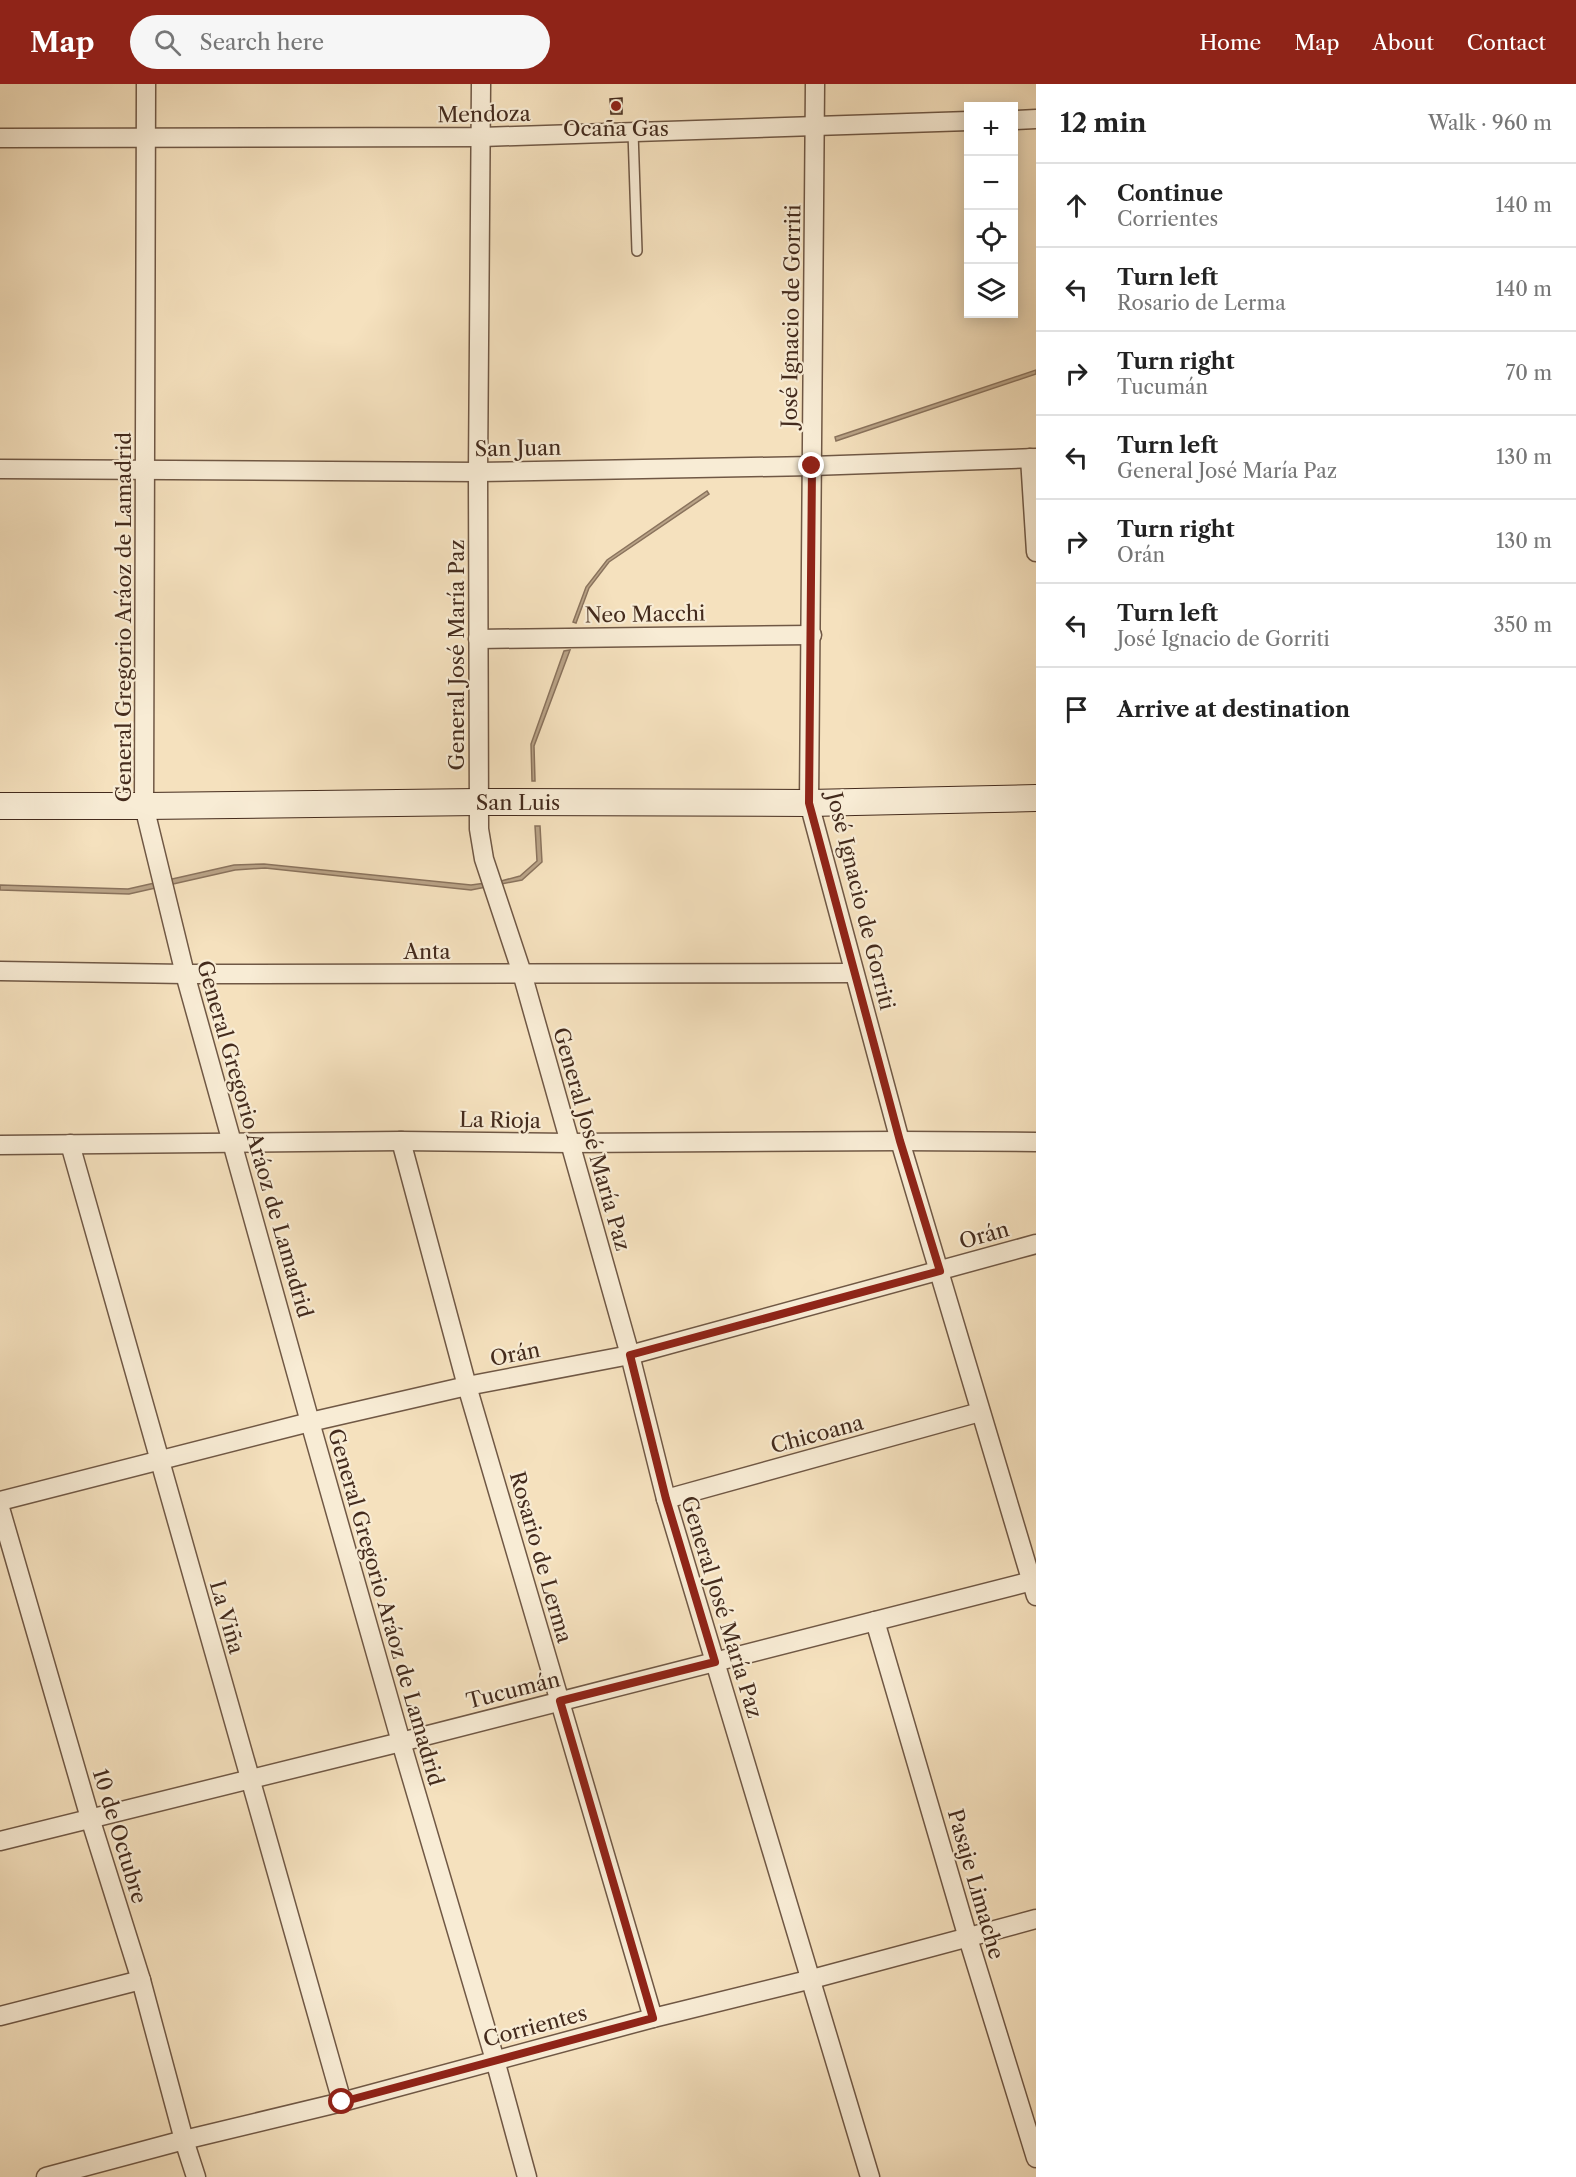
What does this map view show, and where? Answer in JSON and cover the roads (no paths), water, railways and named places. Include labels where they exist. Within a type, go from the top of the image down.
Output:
[{"type":"street","name":"General Gregorio Aráoz de Lamadrid","points":[[146,84],[144,806],[185,974],[310,1422],[527,2177]]},
{"type":"street","name":"General José María Paz","points":[[481,84],[478,639],[479,829],[484,859],[522,973],[630,1355],[666,1499],[870,2177]]},
{"type":"street","name":"José Ignacio de Gorriti","points":[[815,84],[809,803],[900,1141],[980,1412],[1035,1586]]},
{"type":"street","points":[[1018,120],[1036,120]]},
{"type":"street","name":"Mendoza","points":[[0,138],[482,137],[964,121]]},
{"type":"street","points":[[1033,458],[1036,552]]},
{"type":"street","name":"San Juan","points":[[0,469],[478,472],[812,466],[1033,458]]},
{"type":"street","name":"Neo Macchi","points":[[478,639],[812,635]]},
{"type":"street","name":"San Luis","points":[[0,806],[479,802],[809,803],[1036,798]]},
{"type":"street","name":"Anta","points":[[0,971],[185,974],[854,973]]},
{"type":"street","name":"La Rioja","points":[[0,1145],[401,1141],[1036,1142]]},
{"type":"street","name":"Rosario de Lerma","points":[[401,1141],[467,1386],[653,2018]]},
{"type":"street","name":"La Viña","points":[[70,1144],[342,2102]]},
{"type":"street","name":"Orán","points":[[0,1500],[310,1422],[467,1386],[630,1355],[1036,1244]]},
{"type":"street","name":"Chicoana","points":[[666,1499],[980,1412]]},
{"type":"street","name":"10 de Octubre","points":[[0,1508],[90,1818],[141,1980],[196,2177]]},
{"type":"street","name":"Tucumán","points":[[0,1841],[875,1621],[1035,1586]]},
{"type":"street","name":"Pasaje Limache","points":[[875,1621],[968,1938],[1036,2158]]},
{"type":"street","name":"Corrientes","points":[[46,2177],[184,2140],[342,2102],[653,2018],[812,1979],[1036,1919]]},
{"type":"street","points":[[0,2016],[141,1980]]},
{"type":"lane","points":[[633,132],[637,251]]},
{"type":"place","name":"Ocaña Gas","points":[[616,106]]}]
